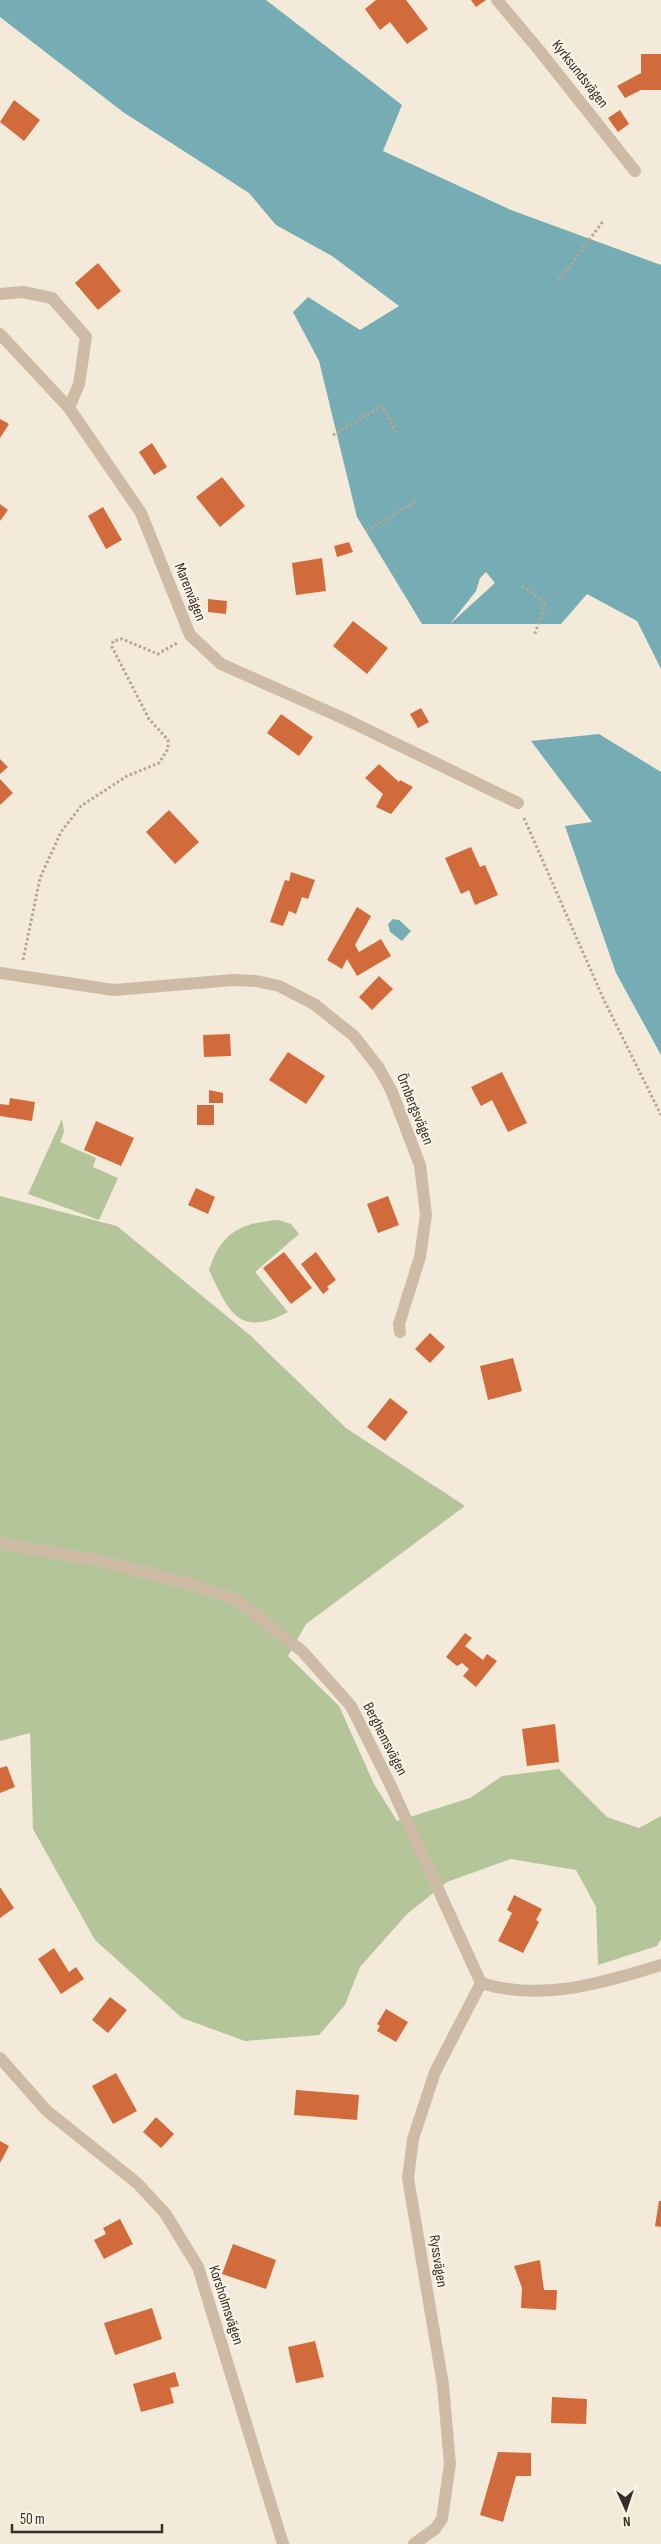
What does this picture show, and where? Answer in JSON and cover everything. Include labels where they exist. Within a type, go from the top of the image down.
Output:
[{"type":"street","name":"Kyrksundsvägen","points":[[497,0],[635,171]]},
{"type":"street","points":[[0,294],[23,292],[52,298],[86,337],[79,384],[69,408]]},
{"type":"street","name":"Marenvägen","points":[[0,334],[69,408],[141,513],[184,624],[195,642],[207,653],[221,664],[345,719],[518,803]]},
{"type":"street","name":"Örnbergsvägen","points":[[0,973],[114,990],[233,980],[256,981],[279,986],[314,1004],[354,1036],[379,1068],[392,1092],[420,1165],[426,1215],[420,1257],[399,1324],[400,1332]]},
{"type":"street","name":"Berghemsvägen","points":[[0,1542],[102,1561],[194,1585],[237,1600],[302,1651],[351,1706],[390,1784],[480,1983]]},
{"type":"street","points":[[480,1983],[515,1990],[575,1988],[596,1985],[661,1965]]},
{"type":"street","name":"Ryssvägen","points":[[414,2544],[435,2528],[442,2519],[450,2464],[443,2385],[408,2178],[413,2139],[435,2072],[480,1983]]},
{"type":"street","name":"Korsholmsvägen","points":[[0,2058],[47,2111],[137,2183],[165,2213],[198,2267],[283,2544]]},
{"type":"path","points":[[560,280],[604,220]]},
{"type":"path","points":[[332,435],[382,406],[396,432]]},
{"type":"path","points":[[366,531],[418,500]]},
{"type":"path","points":[[522,586],[546,602],[534,636]]},
{"type":"path","points":[[20,976],[40,878],[61,832],[81,806],[127,776],[159,763],[168,748],[168,740],[155,727],[136,695],[112,647],[113,641],[122,639],[158,654],[164,652]]},
{"type":"path","points":[[518,803],[603,998],[661,1114]]},
{"type":"green space","points":[[62,1119],[64,1132],[60,1142],[96,1158],[93,1167],[118,1178],[99,1220],[28,1194]]},
{"type":"green space","points":[[0,1196],[117,1226],[251,1336],[346,1428],[465,1506],[306,1624],[288,1656],[339,1706],[374,1784],[397,1821],[470,1798],[502,1776],[559,1769],[607,1817],[639,1828],[661,1816],[661,1939],[657,1946],[598,1965],[596,1907],[576,1870],[511,1859],[447,1882],[407,1914],[360,1967],[345,2005],[319,2035],[245,2041],[182,2018],[95,1940],[33,1829],[30,1733],[0,1741]]},
{"type":"green space","points":[[278,1220],[291,1224],[299,1234],[255,1272],[288,1312],[271,1320],[246,1321],[229,1308],[209,1270],[220,1247],[234,1232],[253,1224]]},
{"type":"water","points":[[0,0],[266,0],[402,105],[383,151],[511,210],[661,265],[661,669],[637,621],[587,594],[561,624],[422,624],[357,517],[319,361],[293,312],[308,297],[360,330],[399,306],[332,256],[276,225],[249,193],[123,112],[0,17]]},
{"type":"water","points":[[599,734],[661,772],[661,1055],[616,973],[565,826],[592,822],[531,741]]},
{"type":"water","points":[[393,919],[399,920],[411,931],[402,941],[390,932],[388,924]]},
{"type":"pier","points":[[486,572],[495,583],[450,624],[476,591],[480,578]]},
{"type":"building","points":[[376,0],[406,0],[428,29],[407,44],[390,22],[380,30],[365,9]]},
{"type":"building","points":[[471,0],[486,0],[476,7]]},
{"type":"building","points":[[641,54],[661,54],[661,90],[641,90],[625,98],[617,86],[641,73]]},
{"type":"building","points":[[14,100],[40,120],[24,141],[0,122]]},
{"type":"building","points":[[620,110],[629,124],[618,132],[608,118]]},
{"type":"building","points":[[98,263],[121,291],[98,310],[75,283]]},
{"type":"building","points":[[0,419],[9,424],[0,438]]},
{"type":"building","points":[[152,443],[167,467],[154,475],[139,452]]},
{"type":"building","points":[[222,477],[245,506],[220,527],[196,497]]},
{"type":"building","points":[[0,504],[8,510],[0,521]]},
{"type":"building","points":[[103,507],[122,540],[106,549],[88,516]]},
{"type":"building","points":[[349,542],[353,552],[337,557],[334,546]]},
{"type":"building","points":[[322,558],[326,591],[296,595],[292,563]]},
{"type":"building","points":[[208,599],[227,601],[226,614],[208,612]]},
{"type":"building","points":[[353,621],[388,648],[367,674],[333,646]]},
{"type":"building","points":[[421,708],[429,722],[418,728],[410,714]]},
{"type":"building","points":[[281,714],[313,737],[299,756],[267,733]]},
{"type":"building","points":[[0,759],[8,767],[0,774]]},
{"type":"building","points":[[379,764],[399,782],[400,780],[413,787],[391,814],[376,807],[383,794],[365,778]]},
{"type":"building","points":[[0,779],[13,793],[0,805]]},
{"type":"building","points":[[169,810],[199,842],[175,864],[146,832]]},
{"type":"building","points":[[471,847],[480,867],[485,865],[498,895],[475,905],[469,890],[461,894],[445,858]]},
{"type":"building","points":[[291,872],[315,880],[308,899],[302,897],[296,914],[289,911],[283,926],[270,922],[285,880],[289,881]]},
{"type":"building","points":[[357,907],[371,916],[355,945],[359,952],[381,939],[391,956],[357,976],[347,959],[342,969],[327,960]]},
{"type":"building","points":[[379,976],[393,989],[372,1010],[359,997]]},
{"type":"building","points":[[230,1034],[231,1056],[204,1057],[203,1035]]},
{"type":"building","points":[[288,1052],[325,1076],[306,1104],[269,1080]]},
{"type":"building","points":[[502,1072],[527,1123],[508,1132],[492,1100],[481,1106],[471,1087]]},
{"type":"building","points":[[209,1090],[223,1093],[223,1103],[209,1103]]},
{"type":"building","points":[[10,1098],[35,1102],[32,1121],[0,1116],[0,1104],[9,1105]]},
{"type":"building","points":[[197,1105],[214,1105],[214,1125],[197,1125]]},
{"type":"building","points":[[96,1121],[134,1138],[121,1166],[84,1150]]},
{"type":"building","points":[[196,1188],[215,1197],[208,1214],[188,1205]]},
{"type":"building","points":[[388,1196],[399,1225],[378,1233],[367,1204]]},
{"type":"building","points":[[284,1252],[312,1288],[291,1304],[263,1268]]},
{"type":"building","points":[[316,1252],[336,1280],[327,1287],[329,1289],[323,1294],[301,1264]]},
{"type":"building","points":[[430,1333],[445,1347],[430,1363],[415,1349]]},
{"type":"building","points":[[513,1358],[522,1391],[488,1400],[480,1366]]},
{"type":"building","points":[[390,1398],[408,1412],[385,1441],[367,1427]]},
{"type":"building","points":[[465,1633],[472,1638],[465,1646],[483,1660],[487,1654],[497,1661],[476,1687],[463,1676],[469,1669],[462,1663],[457,1666],[446,1657]]},
{"type":"building","points":[[555,1724],[559,1762],[527,1766],[522,1729]]},
{"type":"building","points":[[7,1766],[15,1787],[0,1793],[0,1768]]},
{"type":"building","points":[[0,1887],[14,1908],[0,1918]]},
{"type":"building","points":[[514,1895],[542,1909],[536,1920],[539,1922],[523,1953],[498,1941],[512,1913],[507,1910]]},
{"type":"building","points":[[54,1948],[69,1972],[76,1967],[84,1979],[61,1994],[38,1959]]},
{"type":"building","points":[[110,1997],[127,2010],[108,2033],[92,2020]]},
{"type":"building","points":[[386,2009],[408,2022],[396,2042],[377,2031],[380,2026],[377,2024]]},
{"type":"building","points":[[116,2073],[137,2111],[113,2124],[92,2086]]},
{"type":"building","points":[[296,2090],[359,2095],[357,2120],[294,2115]]},
{"type":"building","points":[[156,2117],[174,2134],[161,2148],[143,2132]]},
{"type":"building","points":[[0,2141],[9,2146],[0,2163]]},
{"type":"building","points":[[659,2201],[661,2201],[661,2227],[655,2226]]},
{"type":"building","points":[[120,2219],[133,2244],[104,2259],[94,2240],[106,2234],[103,2228]]},
{"type":"building","points":[[233,2244],[276,2260],[266,2289],[222,2274]]},
{"type":"building","points":[[540,2260],[544,2290],[557,2290],[556,2310],[521,2308],[522,2288],[514,2266]]},
{"type":"building","points":[[152,2308],[162,2339],[115,2355],[104,2323]]},
{"type":"building","points":[[315,2341],[324,2377],[296,2383],[288,2347]]},
{"type":"building","points":[[175,2372],[179,2386],[170,2388],[174,2403],[141,2412],[133,2384]]},
{"type":"building","points":[[552,2397],[587,2399],[586,2424],[551,2423]]},
{"type":"building","points":[[498,2452],[531,2453],[531,2476],[516,2476],[503,2522],[480,2515]]}]
